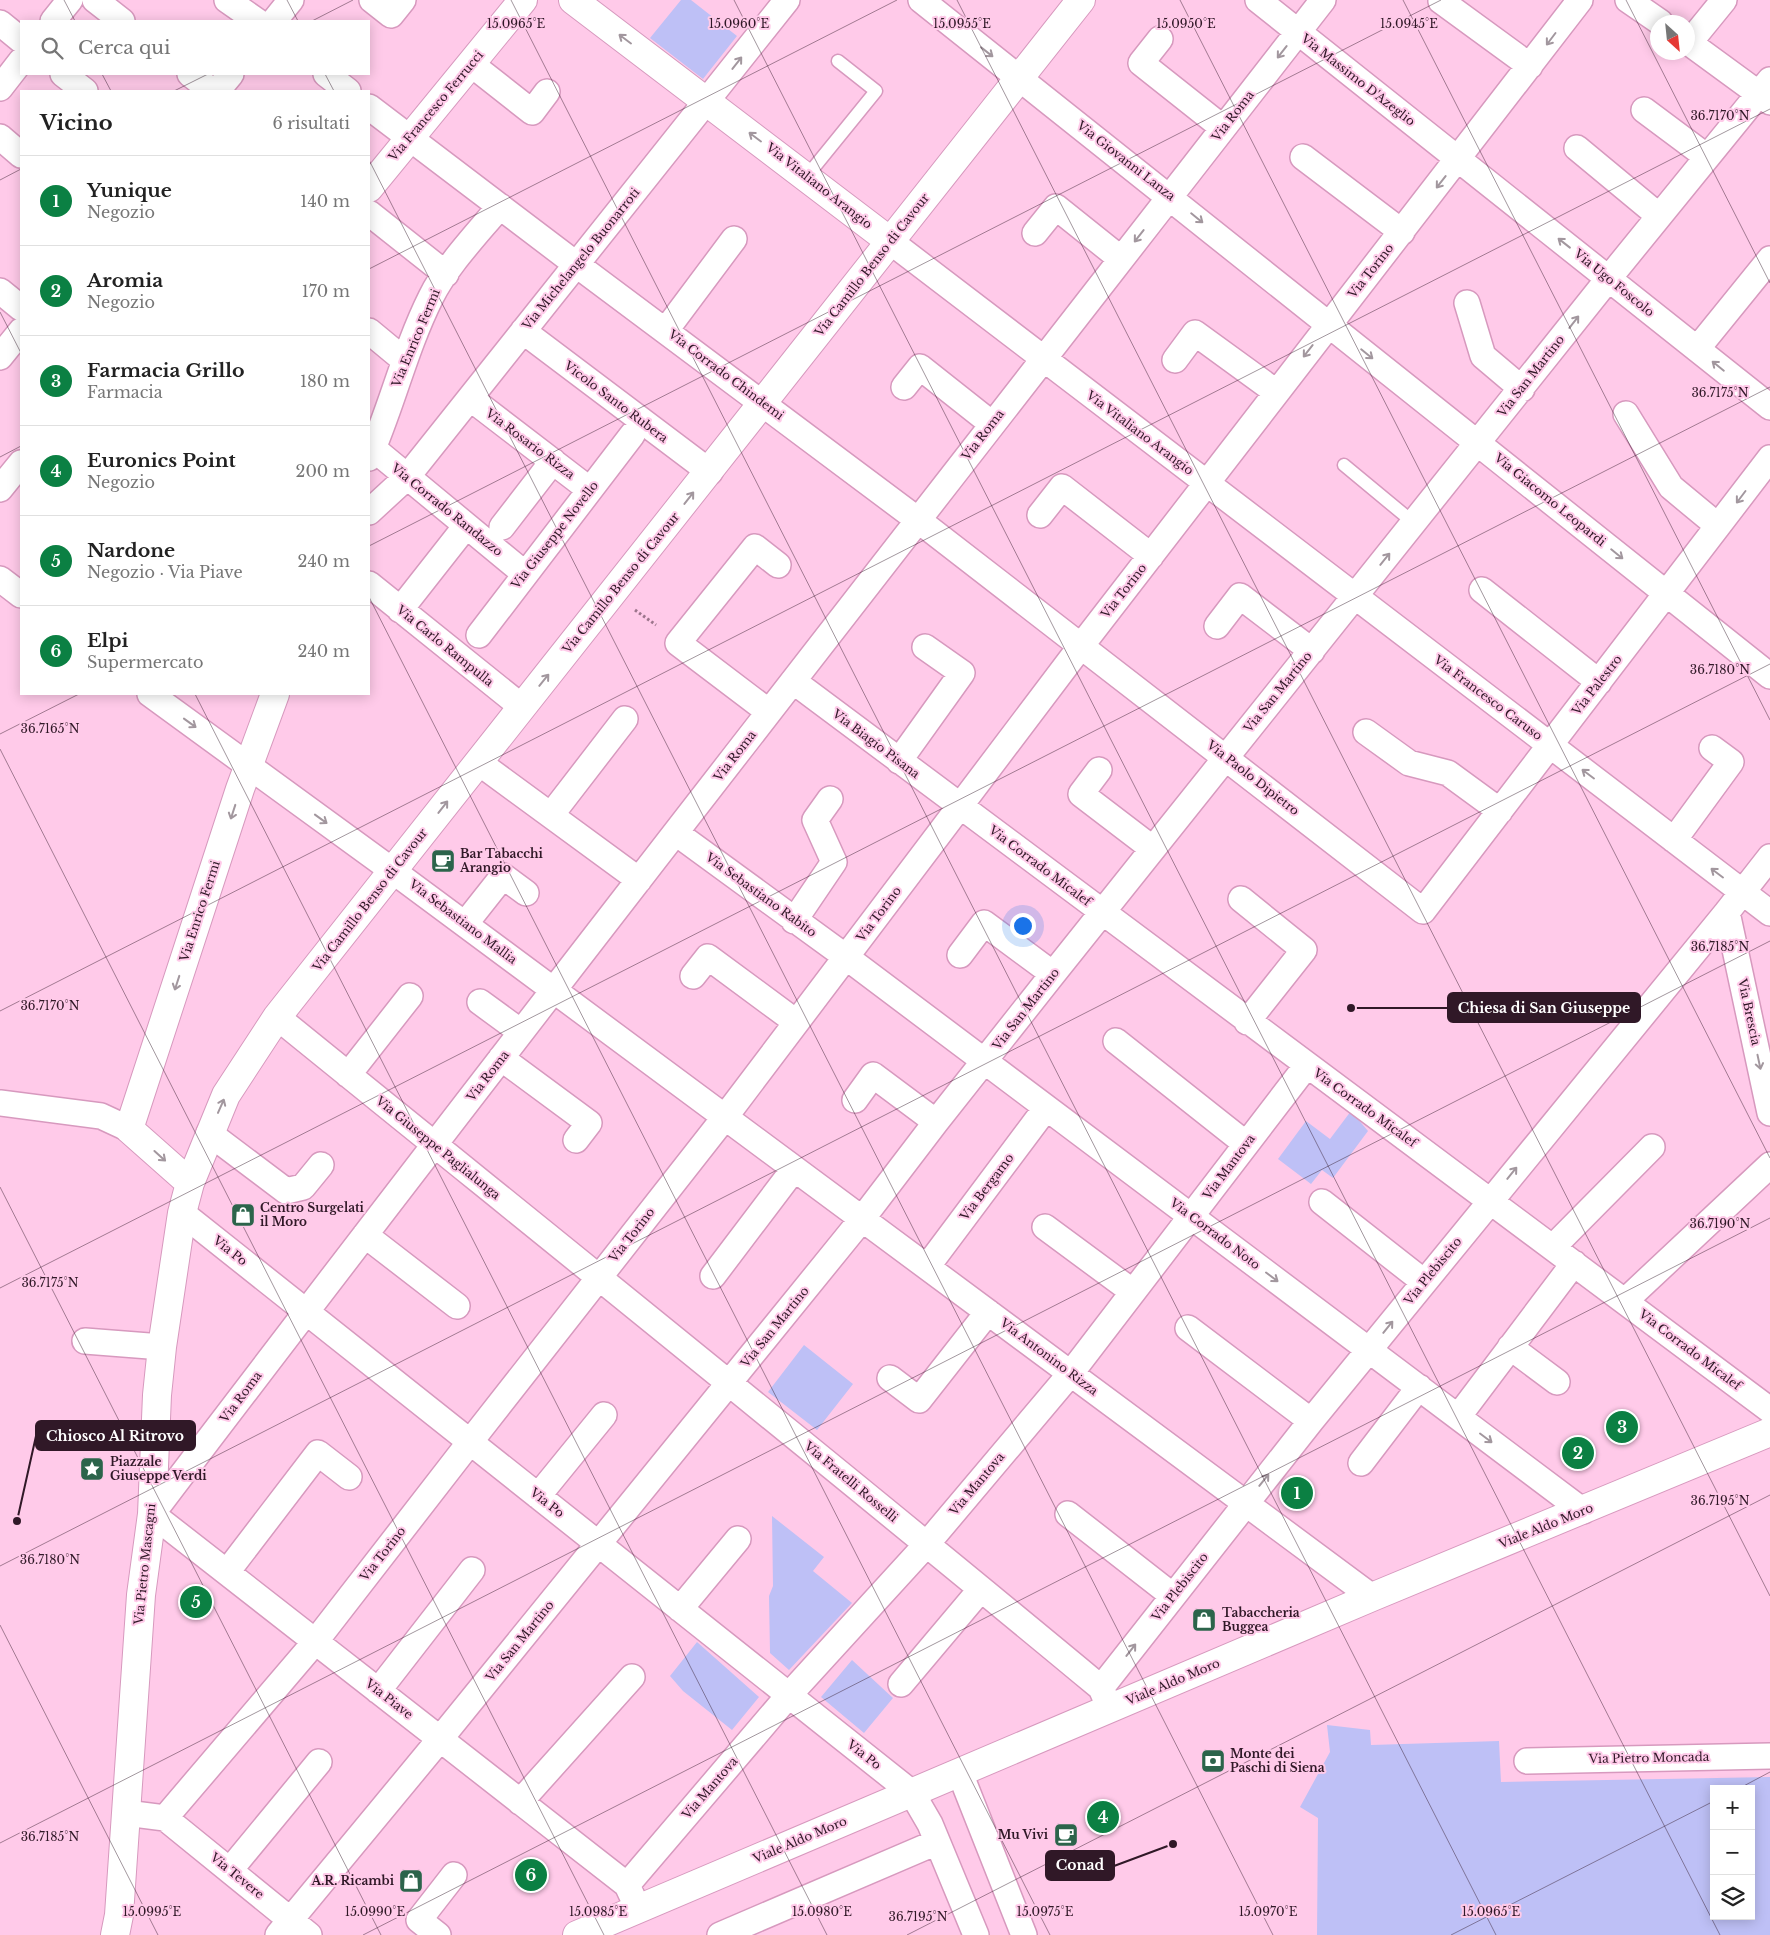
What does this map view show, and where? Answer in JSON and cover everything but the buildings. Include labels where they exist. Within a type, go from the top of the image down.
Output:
[{"type":"street","points":[[53,20],[70,0]]},
{"type":"street","points":[[95,0],[121,20]]},
{"type":"street","points":[[227,0],[255,20]]},
{"type":"street","points":[[275,20],[291,0]]},
{"type":"street","points":[[372,0],[391,15],[403,0]]},
{"type":"street","name":"Via Francesco Ferrucci","points":[[370,187],[523,0]]},
{"type":"street","name":"Via Vitaliano Arangio","points":[[574,0],[807,176],[1206,483]]},
{"type":"street","name":"Via Michelangelo Buonarroti","points":[[370,511],[407,477],[787,0]]},
{"type":"street","name":"Via Camillo Benso di Cavour","points":[[182,1214],[190,1183],[226,1095],[277,1017],[710,472],[1081,0]]},
{"type":"street","name":"Via Massimo D'Azeglio","points":[[1258,0],[1458,159]]},
{"type":"street","name":"Via Roma","points":[[152,1514],[521,1032],[1323,0]]},
{"type":"street","name":"Via Torino","points":[[165,1818],[315,1642],[725,1117],[1081,646],[1580,0]]},
{"type":"street","points":[[1628,0],[1650,15]]},
{"type":"street","points":[[1695,35],[1724,0]]},
{"type":"street","points":[[1441,1],[1530,66]]},
{"type":"street","name":"Via Giovanni Lanza","points":[[932,3],[1020,78],[1329,324]]},
{"type":"street","points":[[0,23],[20,39]]},
{"type":"street","points":[[1160,39],[1141,63],[1223,128]]},
{"type":"street","points":[[1695,47],[1766,92]]},
{"type":"street","points":[[0,88],[20,61]]},
{"type":"street","points":[[471,64],[532,112],[547,92]]},
{"type":"street","points":[[64,75],[84,90]]},
{"type":"street","points":[[191,75],[211,90]]},
{"type":"street","points":[[218,90],[230,75]]},
{"type":"street","points":[[327,75],[347,90]]},
{"type":"street","name":"Via San Martino","points":[[292,1930],[440,1739],[862,1219],[984,1061],[1522,389],[1608,278],[1707,157],[1766,92]]},
{"type":"street","name":"Via Corrado Chindemi","points":[[370,108],[577,265],[764,403],[1081,646]]},
{"type":"street","points":[[1644,110],[1707,157]]},
{"type":"street","points":[[0,137],[20,154]]},
{"type":"street","points":[[1577,148],[1659,216]]},
{"type":"street","points":[[1303,157],[1402,232]]},
{"type":"street","name":"Via Ugo Foscolo","points":[[1458,159],[1770,408]]},
{"type":"street","name":"Via Enrico Fermi","points":[[370,451],[404,360],[431,296],[500,206]]},
{"type":"street","points":[[1034,233],[1056,207],[1121,259]]},
{"type":"street","points":[[370,214],[446,274]]},
{"type":"street","points":[[666,330],[734,239]]},
{"type":"street","points":[[1697,349],[1770,259]]},
{"type":"street","points":[[0,291],[20,307]]},
{"type":"street","points":[[1467,303],[1483,356],[1522,389]]},
{"type":"street","name":"Via Giacomo Leopardi","points":[[1329,324],[1770,676]]},
{"type":"street","points":[[370,332],[404,360]]},
{"type":"street","name":"Vicolo Santo Rubera","points":[[523,332],[710,472]]},
{"type":"street","points":[[0,357],[20,333]]},
{"type":"street","points":[[1175,360],[1195,333],[1276,392]]},
{"type":"street","points":[[904,387],[920,367],[992,424]]},
{"type":"street","name":"Via Rosario Rizza","points":[[470,398],[590,490]]},
{"type":"street","points":[[1626,414],[1671,487],[1718,526]]},
{"type":"street","name":"Via Giuseppe Novello","points":[[478,635],[632,436]]},
{"type":"street","name":"Via Corrado Randazzo","points":[[370,451],[407,477],[525,574]]},
{"type":"street","name":"Via Palestro","points":[[1424,911],[1770,458]]},
{"type":"street","points":[[502,526],[553,461]]},
{"type":"street","points":[[0,488],[20,464]]},
{"type":"street","name":"Via Francesco Caruso","points":[[1206,483],[1770,913]]},
{"type":"street","points":[[1040,515],[1062,487],[1151,556]]},
{"type":"street","points":[[400,610],[466,526]]},
{"type":"street","points":[[769,712],[678,642],[754,547],[778,565]]},
{"type":"street","points":[[0,579],[20,594]]},
{"type":"street","name":"Via Carlo Rampulla","points":[[370,585],[522,707]]},
{"type":"street","points":[[1482,590],[1599,682]]},
{"type":"street","points":[[1217,626],[1240,596],[1312,650]]},
{"type":"street","name":"Via Paolo Dipietro","points":[[1081,646],[1424,911]]},
{"type":"street","points":[[899,761],[962,673],[925,647]]},
{"type":"street","name":"Via Biagio Pisana","points":[[793,681],[960,806]]},
{"type":"street","name":"Via Sebastiano Mallia","points":[[151,695],[725,1117]]},
{"type":"street","name":"Via Enrico Fermi","points":[[129,1129],[249,766],[275,695]]},
{"type":"street","points":[[551,816],[625,719]]},
{"type":"street","points":[[1366,732],[1409,763],[1448,773],[1500,811]]},
{"type":"street","points":[[1674,840],[1731,762],[1712,748]]},
{"type":"street","points":[[478,762],[639,880]]},
{"type":"street","points":[[1099,770],[1081,794],[1153,849]]},
{"type":"street","points":[[794,920],[834,862],[815,820],[830,799]]},
{"type":"street","name":"Via Corrado Micalef","points":[[960,806],[1247,1022],[1490,1200],[1770,1410]]},
{"type":"street","name":"Via Sebastiano Rabito","points":[[676,833],[846,957]]},
{"type":"street","name":"Via Plebiscito","points":[[1106,1699],[1173,1596],[1246,1503],[1770,857]]},
{"type":"street","points":[[464,924],[503,876],[526,893]]},
{"type":"street","points":[[1241,900],[1304,950],[1247,1022]]},
{"type":"street","name":"Via Brescia","points":[[1727,912],[1770,1113]]},
{"type":"street","points":[[960,955],[984,923],[1053,974]]},
{"type":"street","points":[[693,976],[708,957],[796,1022]]},
{"type":"street","name":"Via Corrado Noto","points":[[846,957],[1583,1511]]},
{"type":"street","points":[[348,1074],[410,996]]},
{"type":"street","points":[[480,1002],[521,1032]]},
{"type":"street","name":"Via Giuseppe Paglialunga","points":[[277,1017],[598,1278]]},
{"type":"street","points":[[1116,1041],[1246,1144]]},
{"type":"street","points":[[502,1058],[588,1123],[576,1140]]},
{"type":"street","name":"Via Mantova","points":[[632,1897],[790,1695],[926,1545],[1070,1373],[1307,1065]]},
{"type":"street","points":[[855,1100],[873,1075],[936,1122]]},
{"type":"street","points":[[0,1103],[101,1116],[129,1129],[190,1183]]},
{"type":"street","name":"Via Bergamo","points":[[927,1267],[1046,1108]]},
{"type":"street","name":"Via Antonino Rizza","points":[[725,1117],[1372,1597]]},
{"type":"street","points":[[209,1133],[286,1191],[303,1187],[321,1165]]},
{"type":"street","points":[[1553,1247],[1652,1147]]},
{"type":"street","points":[[1625,1301],[1770,1165]]},
{"type":"street","points":[[713,1276],[794,1168]]},
{"type":"street","points":[[1322,1202],[1424,1282]]},
{"type":"street","name":"Via Po","points":[[182,1214],[912,1792]]},
{"type":"street","name":"Via Pietro Mascagni","points":[[119,1928],[141,1595],[152,1514],[157,1395],[162,1347],[182,1214]]},
{"type":"street","points":[[1045,1227],[1134,1292]]},
{"type":"street","points":[[366,1235],[457,1306]]},
{"type":"street","points":[[1458,1417],[1574,1263]]},
{"type":"street","name":"Via Fratelli Rosselli","points":[[598,1278],[730,1382],[981,1589],[1106,1699]]},
{"type":"street","points":[[890,1378],[919,1400],[988,1312]]},
{"type":"street","points":[[1188,1328],[1311,1421]]},
{"type":"street","points":[[85,1341],[162,1347]]},
{"type":"street","points":[[1510,1348],[1557,1382]]},
{"type":"street","points":[[1361,1464],[1418,1387]]},
{"type":"street","points":[[538,1496],[604,1416]]},
{"type":"street","name":"Viale Aldo Moro","points":[[577,1935],[632,1897],[960,1773],[1106,1699],[1372,1597],[1770,1432]]},
{"type":"street","points":[[227,1572],[318,1452],[349,1477]]},
{"type":"street","name":"Via Piave","points":[[152,1514],[520,1802],[632,1897]]},
{"type":"street","points":[[1068,1514],[1173,1596]]},
{"type":"street","points":[[680,1609],[738,1540]]},
{"type":"street","points":[[378,1691],[472,1570]]},
{"type":"street","points":[[901,1684],[981,1589]]},
{"type":"street","points":[[520,1802],[632,1677]]},
{"type":"street","name":"Via Pietro Moncada","points":[[1528,1761],[1770,1756]]},
{"type":"street","points":[[230,1870],[319,1762]]},
{"type":"street","points":[[960,1773],[1024,1935]]},
{"type":"street","points":[[912,1792],[937,1842],[976,1935]]},
{"type":"street","points":[[126,1813],[165,1818]]},
{"type":"street","name":"Via Tevere","points":[[165,1818],[230,1870],[292,1930]]},
{"type":"street","points":[[720,1935],[937,1842]]},
{"type":"street","points":[[438,1935],[419,1920],[454,1875]]},
{"type":"lane","points":[[807,176],[876,91],[838,61]]},
{"type":"lane","points":[[1344,465],[1414,523]]},
{"type":"path","points":[[613,593],[678,642]]},
{"type":"shaded area","points":[[681,0],[691,0],[737,36],[703,79],[650,38]]},
{"type":"shaded area","points":[[1351,1111],[1368,1131],[1333,1178],[1322,1170],[1311,1184],[1278,1159],[1306,1121],[1330,1139]]},
{"type":"shaded area","points":[[804,1345],[853,1384],[817,1430],[768,1392]]},
{"type":"shaded area","points":[[772,1516],[824,1557],[813,1571],[852,1603],[789,1670],[770,1653],[769,1596],[773,1586]]},
{"type":"shaded area","points":[[697,1642],[759,1697],[732,1730],[683,1691],[670,1676]]},
{"type":"shaded area","points":[[852,1660],[893,1698],[864,1733],[821,1697]]},
{"type":"shaded area","points":[[1327,1725],[1370,1730],[1371,1745],[1499,1741],[1501,1782],[1770,1777],[1770,1935],[1317,1935],[1318,1818],[1300,1807],[1330,1752]]},
{"type":"place","name":"Bar Tabacchi Arangio","points":[[443,861]]},
{"type":"place","name":"Chiesa di San Giuseppe","points":[[1351,1008]]},
{"type":"place","name":"Centro Surgelati il Moro","points":[[243,1215]]},
{"type":"place","name":"Farmacia Grillo","points":[[1622,1427]]},
{"type":"place","name":"Aromia","points":[[1578,1453]]},
{"type":"place","name":"Piazzale Giuseppe Verdi","points":[[92,1469]]},
{"type":"place","name":"Yunique","points":[[1297,1493]]},
{"type":"place","name":"Chiosco Al Ritrovo","points":[[17,1521]]},
{"type":"place","name":"Nardone","points":[[196,1602]]},
{"type":"place","name":"Tabaccheria Buggea","points":[[1204,1620]]},
{"type":"place","name":"Monte dei Paschi di Siena","points":[[1213,1761]]},
{"type":"place","name":"Euronics Point","points":[[1103,1817]]},
{"type":"place","name":"Mu Vivi","points":[[1066,1835]]},
{"type":"place","name":"Conad","points":[[1173,1844]]},
{"type":"place","name":"Elpi","points":[[531,1875]]},
{"type":"place","name":"A.R. Ricambi","points":[[411,1881]]}]
